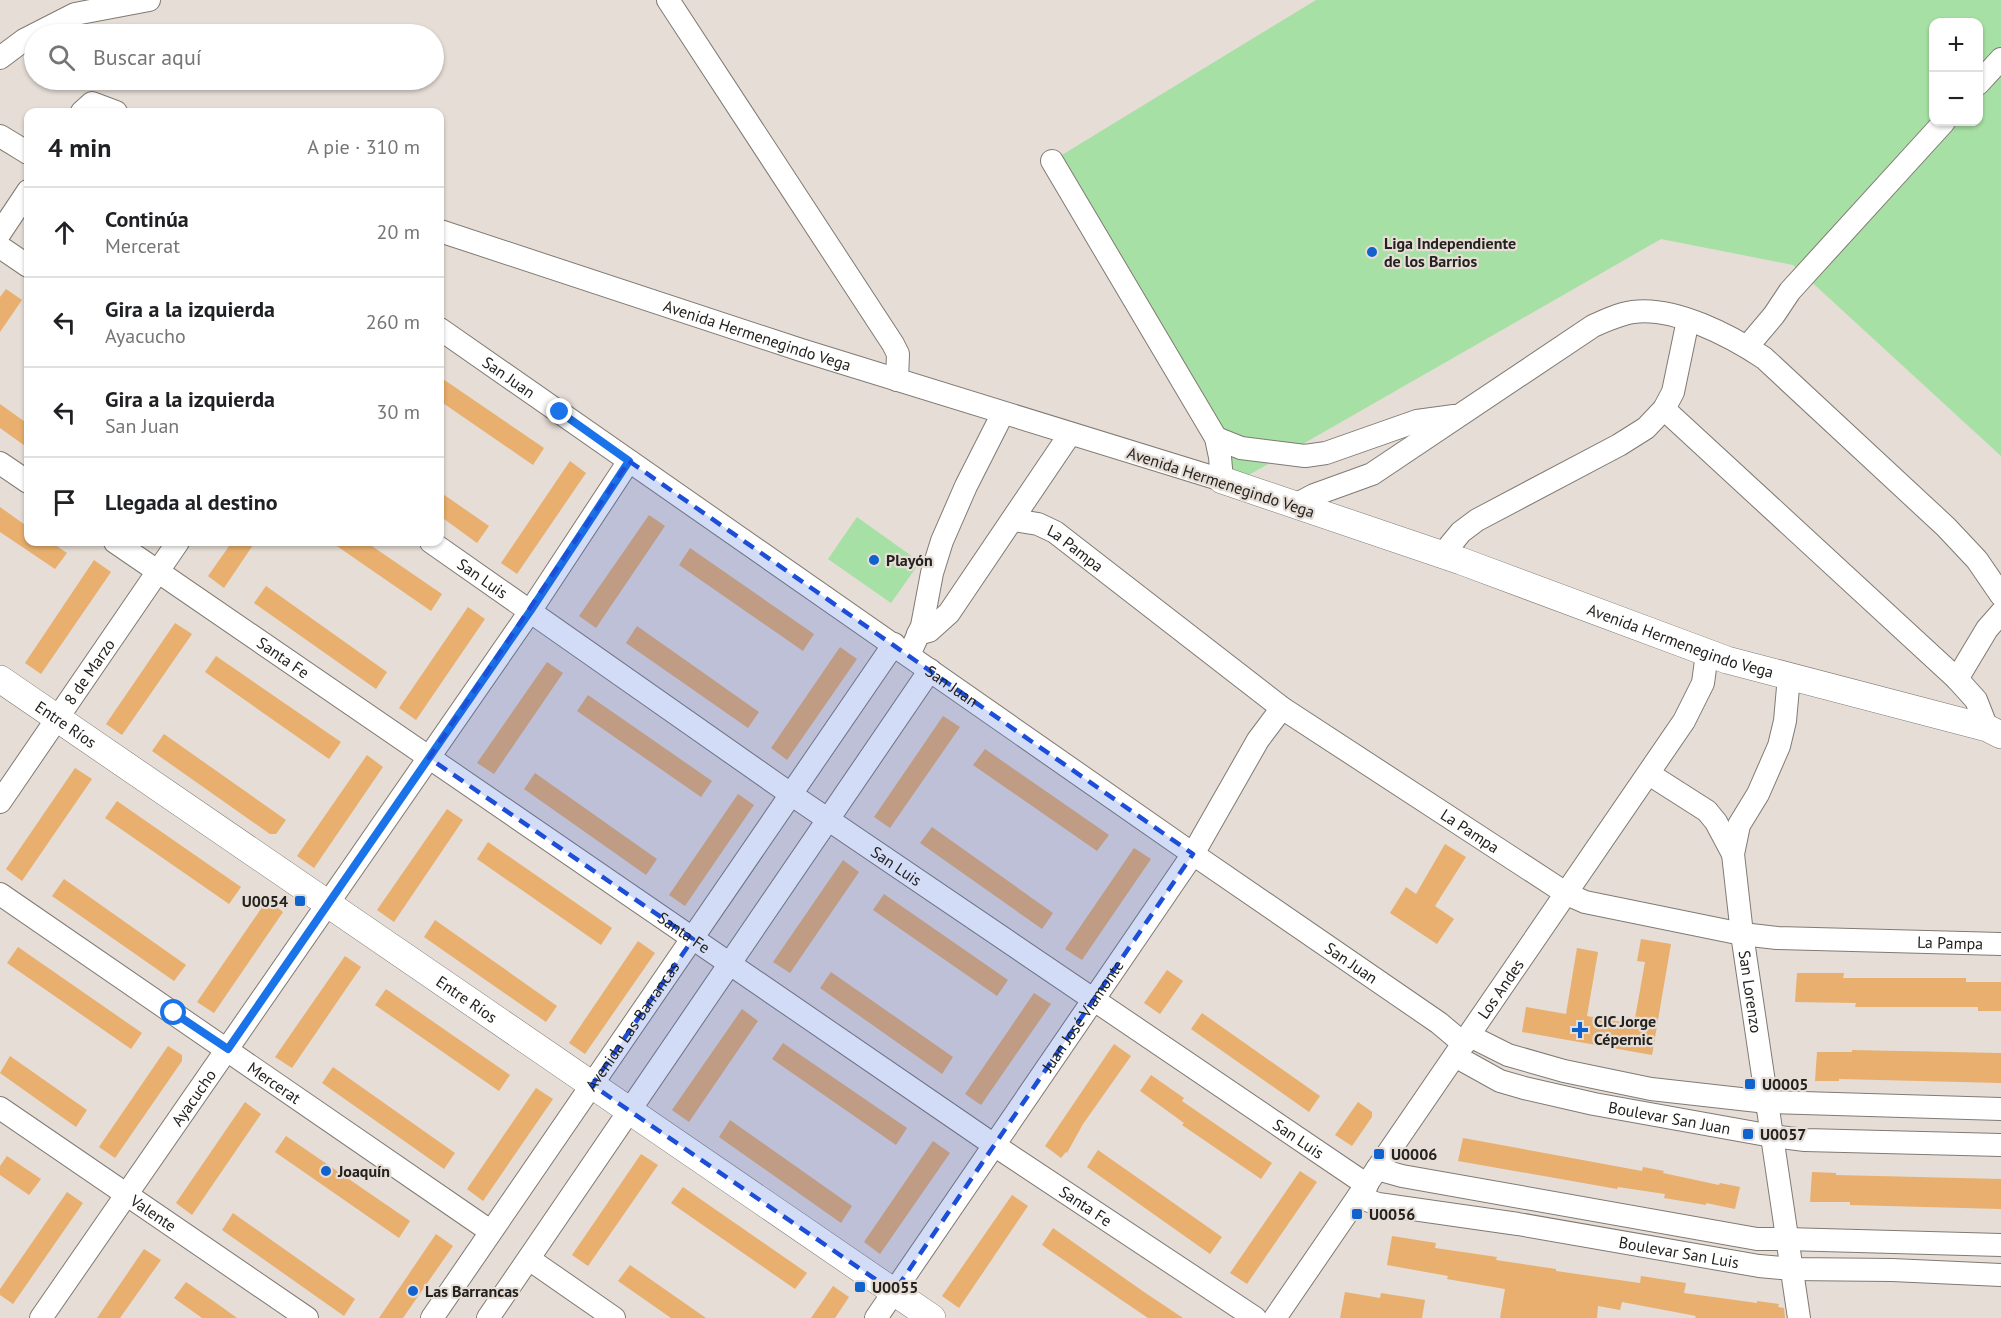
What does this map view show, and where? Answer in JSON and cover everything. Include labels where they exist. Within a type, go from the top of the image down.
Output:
[{"type":"street","points":[[55,24],[75,14],[149,0]]},
{"type":"street","points":[[668,0],[893,344],[898,354],[897,380]]},
{"type":"street","points":[[0,58],[24,40]]},
{"type":"street","points":[[1983,79],[2001,59]]},
{"type":"street","points":[[86,108],[92,103],[105,108]]},
{"type":"street","points":[[1747,346],[1774,315],[1790,291],[1940,126]]},
{"type":"street","points":[[0,136],[24,151]]},
{"type":"street","points":[[1052,161],[1216,438],[1222,480]]},
{"type":"street","points":[[0,233],[24,197]]},
{"type":"street","name":"Avenida Hermenegindo Vega","points":[[444,232],[897,380],[1222,480],[1442,555],[1727,660],[1994,732]]},
{"type":"street","points":[[0,247],[24,264]]},
{"type":"street","points":[[1295,505],[1321,492],[1372,474],[1593,326],[1632,312],[1654,311],[1688,320],[1739,341],[1784,375],[1946,527],[1977,560],[2001,596]]},
{"type":"street","points":[[1442,555],[1461,532],[1477,520],[1619,445],[1646,428],[1664,409],[1673,392],[1688,320]]},
{"type":"street","name":"San Juan","points":[[444,332],[1192,854],[1439,1023],[1463,1045]]},
{"type":"street","points":[[1664,409],[1957,679],[1976,699],[1994,732]]},
{"type":"street","name":"Avenida Las Barrancas","points":[[432,1318],[792,795],[902,650],[918,634],[942,541],[966,486],[1003,413]]},
{"type":"street","points":[[1216,438],[1241,448],[1305,456],[1326,453],[1417,422],[1461,415]]},
{"type":"street","points":[[918,634],[929,631],[949,613],[1070,434]]},
{"type":"street","name":"Ayacucho","points":[[41,1318],[531,610],[629,461]]},
{"type":"street","points":[[0,463],[24,479]]},
{"type":"street","name":"La Pampa","points":[[1014,519],[1038,524],[1055,532],[1282,708],[1567,894],[1585,902],[1742,934],[1777,938],[2001,944]]},
{"type":"street","name":"Santa Fe","points":[[121,546],[994,1145],[1255,1318]]},
{"type":"street","name":"8 de Marzo","points":[[0,802],[175,546]]},
{"type":"street","name":"San Luis","points":[[437,546],[792,795],[1368,1184]]},
{"type":"street","points":[[1957,679],[1987,629],[2001,614]]},
{"type":"street","name":"Los Andes","points":[[1275,1318],[1684,722],[1702,683],[1707,653]]},
{"type":"street","points":[[488,1318],[930,670]]},
{"type":"street","name":"San Lorenzo","points":[[1789,675],[1785,721],[1779,746],[1758,794],[1739,825],[1733,855],[1742,934],[1799,1318]]},
{"type":"street","name":"Entre Ríos","points":[[0,679],[932,1318]]},
{"type":"street","name":"Juan José Viamonte","points":[[876,1318],[1192,854],[1258,740],[1282,708]]},
{"type":"street","points":[[1648,774],[1707,811],[1716,822],[1733,855]]},
{"type":"street","name":"Mercerat","points":[[0,894],[490,1231]]},
{"type":"street","name":"Boulevar San Juan","points":[[1463,1045],[1564,1071],[1651,1089],[1767,1102],[2001,1109]]},
{"type":"street","name":"Boulevar San Juan","points":[[1463,1045],[1500,1081],[1594,1104],[1805,1140],[2001,1144]]},
{"type":"street","name":"Valente","points":[[0,1108],[307,1318]]},
{"type":"street","name":"Boulevar San Luis","points":[[2001,1245],[1757,1239],[1402,1176],[1368,1184],[1378,1204],[1518,1224],[1759,1266],[2001,1275]]},
{"type":"street","points":[[528,1259],[614,1318]]},
{"type":"highlighted area","points":[[629,461],[1193,854],[894,1292],[592,1085],[693,939],[429,758]]},
{"type":"green space","name":"Liga Independiente de los Barrios","points":[[1316,0],[2001,0],[2001,456],[1793,265],[1661,239],[1233,484],[1220,457],[1052,161]]},
{"type":"green space","name":"Playón","points":[[857,517],[920,562],[891,603],[828,559]]},
{"type":"building","points":[[6,289],[22,300],[0,332],[0,297]]},
{"type":"building","points":[[444,380],[544,448],[533,465],[444,404]]},
{"type":"building","points":[[0,404],[24,421],[24,445],[0,428]]},
{"type":"building","points":[[570,461],[586,473],[517,574],[501,563]]},
{"type":"building","points":[[444,495],[489,526],[477,543],[444,519]]},
{"type":"building","points":[[0,507],[24,524],[24,546],[57,546],[67,553],[55,569],[0,532]]},
{"type":"building","points":[[649,515],[665,526],[596,628],[579,616]]},
{"type":"building","points":[[229,546],[252,546],[224,588],[208,576]]},
{"type":"building","points":[[337,546],[372,546],[442,594],[431,611]]},
{"type":"building","points":[[690,548],[814,634],[803,651],[679,565]]},
{"type":"building","points":[[94,560],[111,572],[41,674],[25,663]]},
{"type":"building","points":[[266,586],[387,672],[376,689],[254,603]]},
{"type":"building","points":[[468,607],[485,619],[416,720],[399,708]]},
{"type":"building","points":[[175,623],[192,634],[122,735],[106,724]]},
{"type":"building","points":[[637,626],[759,712],[748,728],[626,643]]},
{"type":"building","points":[[840,647],[857,659],[787,760],[771,748]]},
{"type":"building","points":[[216,656],[341,742],[329,759],[205,672]]},
{"type":"building","points":[[547,662],[563,673],[494,774],[477,763]]},
{"type":"building","points":[[588,695],[712,781],[701,797],[577,711]]},
{"type":"building","points":[[943,716],[960,727],[890,828],[874,817]]},
{"type":"building","points":[[164,734],[286,820],[276,834],[270,834],[152,751]]},
{"type":"building","points":[[985,749],[1109,835],[1097,851],[973,765]]},
{"type":"building","points":[[367,755],[383,767],[314,868],[297,856]]},
{"type":"building","points":[[75,768],[92,779],[22,881],[6,869]]},
{"type":"building","points":[[535,773],[657,859],[646,875],[524,789]]},
{"type":"building","points":[[738,794],[754,805],[685,906],[669,895]]},
{"type":"building","points":[[117,801],[241,887],[229,904],[105,818]]},
{"type":"building","points":[[447,809],[463,820],[394,922],[377,910]]},
{"type":"building","points":[[932,827],[1053,913],[1042,929],[920,843]]},
{"type":"building","points":[[488,842],[612,928],[601,945],[477,859]]},
{"type":"building","points":[[1445,844],[1466,857],[1435,906],[1454,919],[1437,944],[1390,913],[1406,887],[1416,894]]},
{"type":"building","points":[[1134,848],[1151,859],[1082,960],[1065,949]]},
{"type":"building","points":[[843,860],[859,872],[790,973],[773,962]]},
{"type":"building","points":[[64,879],[186,965],[174,981],[52,896]]},
{"type":"building","points":[[884,894],[1008,980],[997,996],[873,910]]},
{"type":"building","points":[[267,900],[283,912],[214,1013],[197,1002]]},
{"type":"building","points":[[435,920],[557,1006],[546,1022],[424,937]]},
{"type":"building","points":[[1641,939],[1671,944],[1652,1055],[1522,1032],[1526,1007],[1566,1014],[1577,948],[1598,952],[1587,1016],[1634,1024],[1645,962],[1637,961]]},
{"type":"building","points":[[638,941],[655,953],[585,1054],[569,1043]]},
{"type":"building","points":[[18,947],[142,1033],[131,1049],[7,963]]},
{"type":"building","points":[[345,956],[361,967],[292,1068],[275,1057]]},
{"type":"building","points":[[1167,970],[1183,981],[1160,1014],[1144,1003]]},
{"type":"building","points":[[831,972],[953,1057],[942,1074],[820,988]]},
{"type":"building","points":[[1797,973],[1844,973],[1843,978],[1966,978],[1966,982],[2001,982],[2001,1011],[1978,1011],[1978,1007],[1855,1007],[1856,1003],[1795,1002]]},
{"type":"building","points":[[386,989],[510,1075],[499,1091],[375,1005]]},
{"type":"building","points":[[1034,993],[1051,1004],[981,1105],[965,1094]]},
{"type":"building","points":[[742,1009],[758,1021],[689,1122],[672,1110]]},
{"type":"building","points":[[1202,1013],[1320,1096],[1309,1112],[1191,1029]]},
{"type":"building","points":[[783,1043],[907,1128],[896,1145],[772,1059]]},
{"type":"building","points":[[1114,1044],[1131,1056],[1083,1124],[1067,1153],[1061,1158],[1045,1146]]},
{"type":"building","points":[[168,1046],[182,1055],[182,1061],[115,1158],[99,1147]]},
{"type":"building","points":[[1852,1050],[2001,1053],[2001,1083],[1839,1079],[1839,1081],[1815,1081],[1817,1052],[1852,1052]]},
{"type":"building","points":[[10,1056],[87,1110],[76,1127],[0,1073]]},
{"type":"building","points":[[333,1067],[455,1153],[444,1169],[322,1083]]},
{"type":"building","points":[[1151,1075],[1184,1098],[1182,1101],[1272,1163],[1261,1179],[1182,1125],[1184,1123],[1140,1091]]},
{"type":"building","points":[[536,1088],[553,1099],[483,1201],[467,1189]]},
{"type":"building","points":[[245,1102],[261,1114],[192,1215],[176,1203]]},
{"type":"building","points":[[1358,1102],[1372,1112],[1372,1117],[1352,1146],[1335,1135]]},
{"type":"building","points":[[730,1120],[852,1206],[841,1223],[719,1137]]},
{"type":"building","points":[[286,1136],[410,1221],[399,1238],[275,1152]]},
{"type":"building","points":[[1463,1138],[1642,1171],[1643,1167],[1719,1185],[1720,1183],[1740,1187],[1735,1209],[1664,1198],[1665,1194],[1618,1187],[1617,1189],[1458,1161]]},
{"type":"building","points":[[933,1141],[950,1153],[880,1254],[864,1242]]},
{"type":"building","points":[[1098,1150],[1222,1237],[1210,1254],[1087,1167]]},
{"type":"building","points":[[641,1154],[658,1165],[588,1266],[572,1255]]},
{"type":"building","points":[[7,1156],[41,1179],[29,1195],[0,1175],[0,1166]]},
{"type":"building","points":[[1300,1171],[1317,1182],[1247,1284],[1230,1273]]},
{"type":"building","points":[[1812,1172],[1836,1173],[1836,1175],[2001,1179],[2001,1209],[1810,1202]]},
{"type":"building","points":[[683,1187],[807,1273],[795,1289],[671,1203]]},
{"type":"building","points":[[67,1192],[83,1203],[13,1304],[0,1295],[0,1289]]},
{"type":"building","points":[[1012,1195],[1028,1206],[959,1308],[942,1296]]},
{"type":"building","points":[[233,1213],[355,1299],[344,1316],[222,1230]]},
{"type":"building","points":[[1053,1228],[1183,1318],[1148,1318],[1042,1245]]},
{"type":"building","points":[[436,1234],[453,1246],[403,1318],[379,1318]]},
{"type":"building","points":[[1392,1236],[1436,1243],[1435,1248],[1497,1257],[1496,1260],[1556,1269],[1556,1271],[1640,1283],[1641,1276],[1686,1283],[1684,1293],[1779,1304],[1778,1307],[1784,1308],[1785,1318],[1695,1318],[1696,1316],[1622,1302],[1620,1310],[1598,1306],[1597,1318],[1500,1318],[1505,1289],[1387,1265]]},
{"type":"building","points":[[144,1249],[161,1260],[120,1318],[97,1318]]},
{"type":"building","points":[[630,1265],[706,1318],[671,1318],[618,1281]]},
{"type":"building","points":[[186,1282],[237,1318],[202,1318],[174,1298]]},
{"type":"building","points":[[833,1286],[849,1297],[835,1318],[811,1318]]},
{"type":"building","points":[[1345,1292],[1380,1298],[1381,1293],[1425,1300],[1422,1318],[1340,1318]]},
{"type":"place","name":"Liga Independiente de los Barrios","points":[[1372,252]]},
{"type":"place","name":"Playón","points":[[874,560]]},
{"type":"place","name":"U0054","points":[[300,901]]},
{"type":"place","name":"CIC Jorge Cépernic","points":[[1580,1030]]},
{"type":"place","name":"U0005","points":[[1750,1084]]},
{"type":"place","name":"U0057","points":[[1748,1134]]},
{"type":"place","name":"U0006","points":[[1379,1154]]},
{"type":"place","name":"Joaquín","points":[[326,1171]]},
{"type":"place","name":"U0056","points":[[1357,1214]]},
{"type":"place","name":"U0055","points":[[860,1287]]},
{"type":"place","name":"Las Barrancas","points":[[413,1291]]},
{"type":"route","points":[[174,1013],[228,1049],[531,610],[629,461],[560,412]]}]
